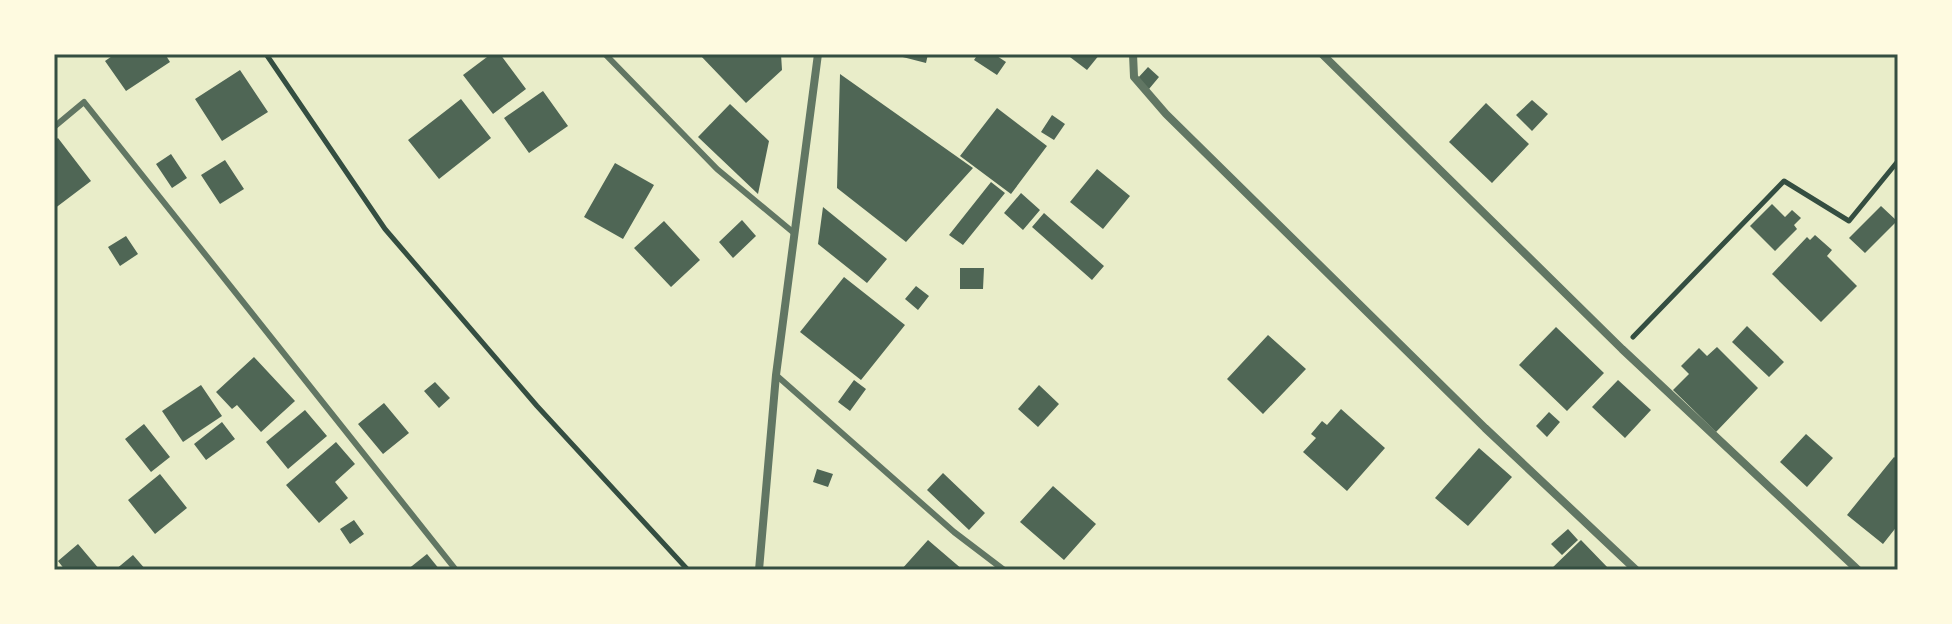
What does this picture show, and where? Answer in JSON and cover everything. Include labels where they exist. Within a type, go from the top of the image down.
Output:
[{"type":"street","points":[[759,570],[776,375],[818,54]]},
{"type":"street","points":[[1133,54],[1134,77],[1166,114],[1485,428],[1636,570]]},
{"type":"street","points":[[1322,54],[1622,349],[1858,570]]},
{"type":"lane","points":[[605,54],[717,169],[794,233]]},
{"type":"lane","points":[[54,127],[84,102],[456,570]]},
{"type":"lane","points":[[776,375],[954,532],[1004,570]]},
{"type":"path","points":[[266,54],[385,229],[537,406],[688,570]]},
{"type":"path","points":[[1622,349],[1784,181],[1849,221],[1898,161]]},
{"type":"building","points":[[115,54],[165,54],[170,62],[126,91],[105,61]]},
{"type":"building","points":[[491,54],[500,54],[526,89],[493,114],[463,75]]},
{"type":"building","points":[[699,54],[781,54],[782,70],[746,103]]},
{"type":"building","points":[[891,54],[928,54],[926,63]]},
{"type":"building","points":[[978,54],[994,54],[1006,62],[997,75],[974,60]]},
{"type":"building","points":[[1066,54],[1100,54],[1087,70]]},
{"type":"building","points":[[1148,67],[1159,77],[1149,89],[1137,79]]},
{"type":"building","points":[[240,70],[268,112],[222,141],[195,99]]},
{"type":"building","points":[[840,74],[973,168],[906,242],[837,188]]},
{"type":"building","points":[[543,91],[568,126],[529,153],[504,118]]},
{"type":"building","points":[[461,99],[491,138],[439,179],[408,140]]},
{"type":"building","points":[[1532,100],[1548,114],[1532,131],[1516,115]]},
{"type":"building","points":[[1486,103],[1529,144],[1492,183],[1449,142]]},
{"type":"building","points":[[730,104],[769,141],[758,194],[698,137]]},
{"type":"building","points":[[997,108],[1047,146],[1011,194],[960,156]]},
{"type":"building","points":[[1052,115],[1065,124],[1054,140],[1041,132]]},
{"type":"building","points":[[58,138],[91,181],[54,209],[54,141]]},
{"type":"building","points":[[171,154],[187,178],[172,188],[156,164]]},
{"type":"building","points":[[225,160],[244,189],[220,204],[201,175]]},
{"type":"building","points":[[615,163],[654,185],[623,239],[584,217]]},
{"type":"building","points":[[1097,169],[1130,196],[1103,229],[1070,202]]},
{"type":"building","points":[[991,182],[1005,193],[963,245],[949,235]]},
{"type":"building","points":[[1021,193],[1040,210],[1023,230],[1004,213]]},
{"type":"building","points":[[1772,204],[1785,217],[1792,210],[1801,218],[1794,225],[1797,229],[1775,251],[1750,226]]},
{"type":"building","points":[[1881,206],[1897,221],[1865,253],[1849,238]]},
{"type":"building","points":[[823,207],[887,259],[867,283],[818,244]]},
{"type":"building","points":[[1044,213],[1104,266],[1092,280],[1032,227]]},
{"type":"building","points":[[742,220],[756,236],[733,258],[719,242]]},
{"type":"building","points":[[664,221],[700,260],[671,287],[634,248]]},
{"type":"building","points":[[1815,235],[1832,250],[1827,256],[1857,286],[1821,322],[1772,274],[1807,237],[1810,240]]},
{"type":"building","points":[[126,236],[138,254],[120,266],[108,247]]},
{"type":"building","points":[[960,268],[984,268],[983,289],[960,289]]},
{"type":"building","points":[[844,277],[905,325],[861,380],[800,332]]},
{"type":"building","points":[[916,286],[929,296],[918,310],[905,299]]},
{"type":"building","points":[[1747,326],[1784,362],[1769,377],[1732,342]]},
{"type":"building","points":[[1556,327],[1604,373],[1567,411],[1519,365]]},
{"type":"building","points":[[1268,335],[1306,369],[1263,414],[1227,379]]},
{"type":"building","points":[[1717,347],[1758,388],[1716,432],[1673,390],[1689,374],[1681,366],[1699,348],[1707,356]]},
{"type":"building","points":[[254,357],[295,401],[261,432],[237,405],[232,409],[216,392]]},
{"type":"building","points":[[854,380],[866,389],[850,411],[838,402]]},
{"type":"building","points":[[1618,380],[1651,410],[1625,438],[1592,407]]},
{"type":"building","points":[[435,382],[450,398],[439,408],[424,391]]},
{"type":"building","points":[[201,385],[222,416],[183,442],[162,411]]},
{"type":"building","points":[[1039,385],[1059,404],[1038,427],[1018,409]]},
{"type":"building","points":[[384,403],[409,433],[383,454],[358,424]]},
{"type":"building","points":[[1341,409],[1385,448],[1347,491],[1303,452],[1316,438],[1311,434],[1322,421],[1327,425]]},
{"type":"building","points":[[305,410],[327,436],[288,469],[266,442]]},
{"type":"building","points":[[1549,412],[1560,422],[1547,437],[1536,426]]},
{"type":"building","points":[[222,422],[235,439],[206,460],[194,444]]},
{"type":"building","points":[[144,424],[170,457],[151,472],[125,439]]},
{"type":"building","points":[[1806,434],[1833,458],[1807,487],[1780,462]]},
{"type":"building","points":[[336,442],[355,464],[335,482],[348,498],[319,523],[286,485]]},
{"type":"building","points":[[1479,448],[1512,477],[1468,526],[1435,498]]},
{"type":"building","points":[[1894,457],[1898,460],[1898,525],[1883,544],[1847,515]]},
{"type":"building","points":[[817,469],[833,474],[828,487],[813,482]]},
{"type":"building","points":[[943,473],[985,513],[969,530],[927,490]]},
{"type":"building","points":[[160,474],[187,508],[155,534],[128,500]]},
{"type":"building","points":[[1053,486],[1096,524],[1064,560],[1020,522]]},
{"type":"building","points":[[354,520],[364,534],[350,544],[340,529]]},
{"type":"building","points":[[1568,529],[1578,540],[1562,555],[1551,544]]},
{"type":"building","points":[[928,540],[963,570],[901,570]]},
{"type":"building","points":[[1581,540],[1610,570],[1550,570]]},
{"type":"building","points":[[78,544],[100,570],[65,570],[58,561]]},
{"type":"building","points":[[427,554],[440,570],[407,570]]},
{"type":"building","points":[[133,555],[146,570],[115,570]]}]
